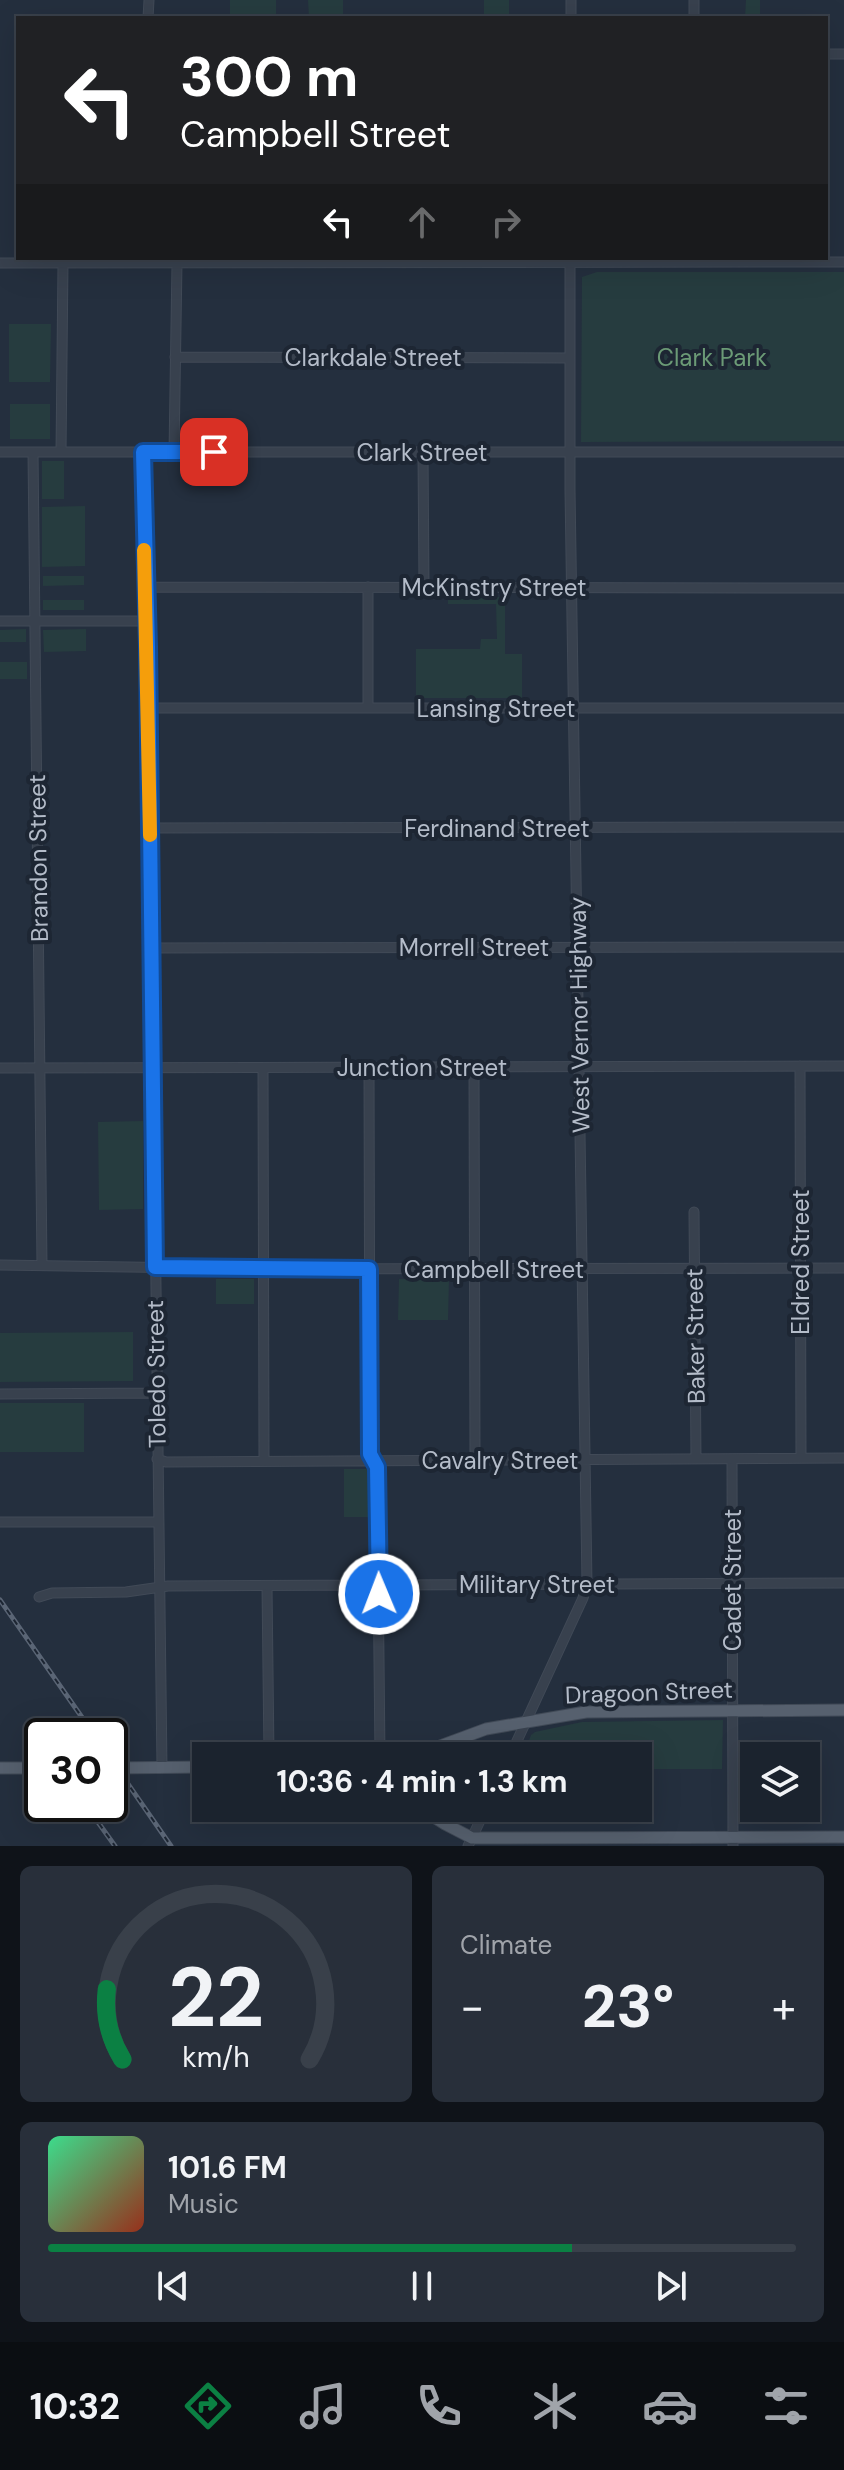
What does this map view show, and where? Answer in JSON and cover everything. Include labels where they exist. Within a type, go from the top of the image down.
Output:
[{"type":"main road","name":"Dragoon Street","points":[[452,1742],[471,1733],[586,1712],[844,1710]]},
{"type":"main road","points":[[128,1768],[192,1767]]},
{"type":"main road","points":[[0,1768],[24,1768]]},
{"type":"main road","points":[[441,1822],[470,1842],[733,1842],[844,1837]]},
{"type":"street","points":[[0,263],[351,260],[844,262]]},
{"type":"street","name":"West Vernor Highway","points":[[517,1742],[587,1584],[570,452],[570,260]]},
{"type":"street","points":[[61,452],[63,263]]},
{"type":"street","points":[[174,452],[177,263]]},
{"type":"street","name":"Clarkdale Street","points":[[175,357],[570,358]]},
{"type":"street","name":"Clark Street","points":[[0,452],[844,452]]},
{"type":"street","name":"Brandon Street","points":[[33,452],[42,1265]]},
{"type":"street","name":"Toledo Street","points":[[143,452],[162,1768]]},
{"type":"street","points":[[423,452],[424,587]]},
{"type":"street","name":"McKinstry Street","points":[[145,587],[844,588]]},
{"type":"street","points":[[368,587],[368,708]]},
{"type":"street","points":[[0,621],[147,621]]},
{"type":"street","name":"Lansing Street","points":[[148,708],[844,708]]},
{"type":"street","name":"Ferdinand Street","points":[[150,828],[844,827]]},
{"type":"street","name":"Morrell Street","points":[[151,948],[844,947]]},
{"type":"street","name":"Eldred Street","points":[[800,1066],[801,1458]]},
{"type":"street","name":"Junction Street","points":[[0,1068],[844,1066]]},
{"type":"street","points":[[369,1067],[370,1454],[377,1467],[380,1742]]},
{"type":"street","points":[[474,1067],[475,1460]]},
{"type":"street","points":[[263,1068],[264,1460]]},
{"type":"street","name":"Baker Street","points":[[694,1212],[696,1459]]},
{"type":"street","name":"Campbell Street","points":[[0,1265],[263,1269],[844,1268]]},
{"type":"street","points":[[0,1394],[156,1393]]},
{"type":"street","name":"Cavalry Street","points":[[157,1459],[166,1462],[844,1458]]},
{"type":"street","name":"Cadet Street","points":[[732,1459],[733,1842]]},
{"type":"street","points":[[0,1522],[158,1522]]},
{"type":"street","name":"Military Street","points":[[39,1597],[52,1593],[159,1589],[168,1586],[844,1583]]},
{"type":"street","points":[[267,1586],[269,1742]]},
{"type":"street","points":[[470,1842],[479,1822]]},
{"type":"green space","points":[[230,0],[276,0],[276,16],[230,16]]},
{"type":"green space","points":[[308,0],[343,0],[343,16],[309,16]]},
{"type":"green space","points":[[484,0],[509,0],[509,16],[484,16]]},
{"type":"green space","points":[[746,0],[760,0],[760,16],[745,16]]},
{"type":"green space","name":"Clark Park","points":[[597,272],[844,272],[844,441],[581,442],[582,277]]},
{"type":"green space","points":[[9,324],[51,324],[50,382],[9,382]]},
{"type":"green space","points":[[10,404],[50,404],[50,439],[10,439]]},
{"type":"green space","points":[[42,461],[64,461],[64,499],[42,499]]},
{"type":"green space","points":[[85,506],[85,566],[42,567],[42,507]]},
{"type":"green space","points":[[43,576],[84,576],[84,585],[43,586]]},
{"type":"green space","points":[[448,597],[505,597],[505,654],[522,654],[522,698],[416,698],[416,649],[480,649],[481,639],[497,639],[496,604],[448,604]]},
{"type":"green space","points":[[43,600],[84,600],[84,610],[43,610]]},
{"type":"green space","points":[[26,629],[26,642],[0,642],[0,630]]},
{"type":"green space","points":[[86,629],[86,651],[44,652],[43,630]]},
{"type":"green space","points":[[0,662],[27,662],[27,679],[0,679]]},
{"type":"green space","points":[[143,1121],[143,1209],[99,1210],[98,1122]]},
{"type":"green space","points":[[216,1279],[254,1279],[254,1304],[216,1304]]},
{"type":"green space","points":[[399,1279],[449,1280],[448,1320],[398,1320]]},
{"type":"green space","points":[[133,1332],[133,1381],[0,1382],[0,1333]]},
{"type":"green space","points":[[0,1403],[84,1403],[84,1452],[0,1452]]},
{"type":"green space","points":[[344,1469],[368,1469],[368,1517],[344,1517]]},
{"type":"green space","points":[[723,1720],[722,1769],[652,1769],[652,1742],[528,1742],[535,1732],[582,1722]]},
{"type":"railway","points":[[0,1600],[82,1718]]},
{"type":"railway","points":[[128,1784],[171,1846]]},
{"type":"railway","points":[[98,1822],[115,1846]]},
{"type":"slow traffic","points":[[144,550],[150,835]]},
{"type":"route","points":[[214,452],[143,452],[155,1267],[369,1269],[370,1454],[377,1467],[379,1594]]}]
